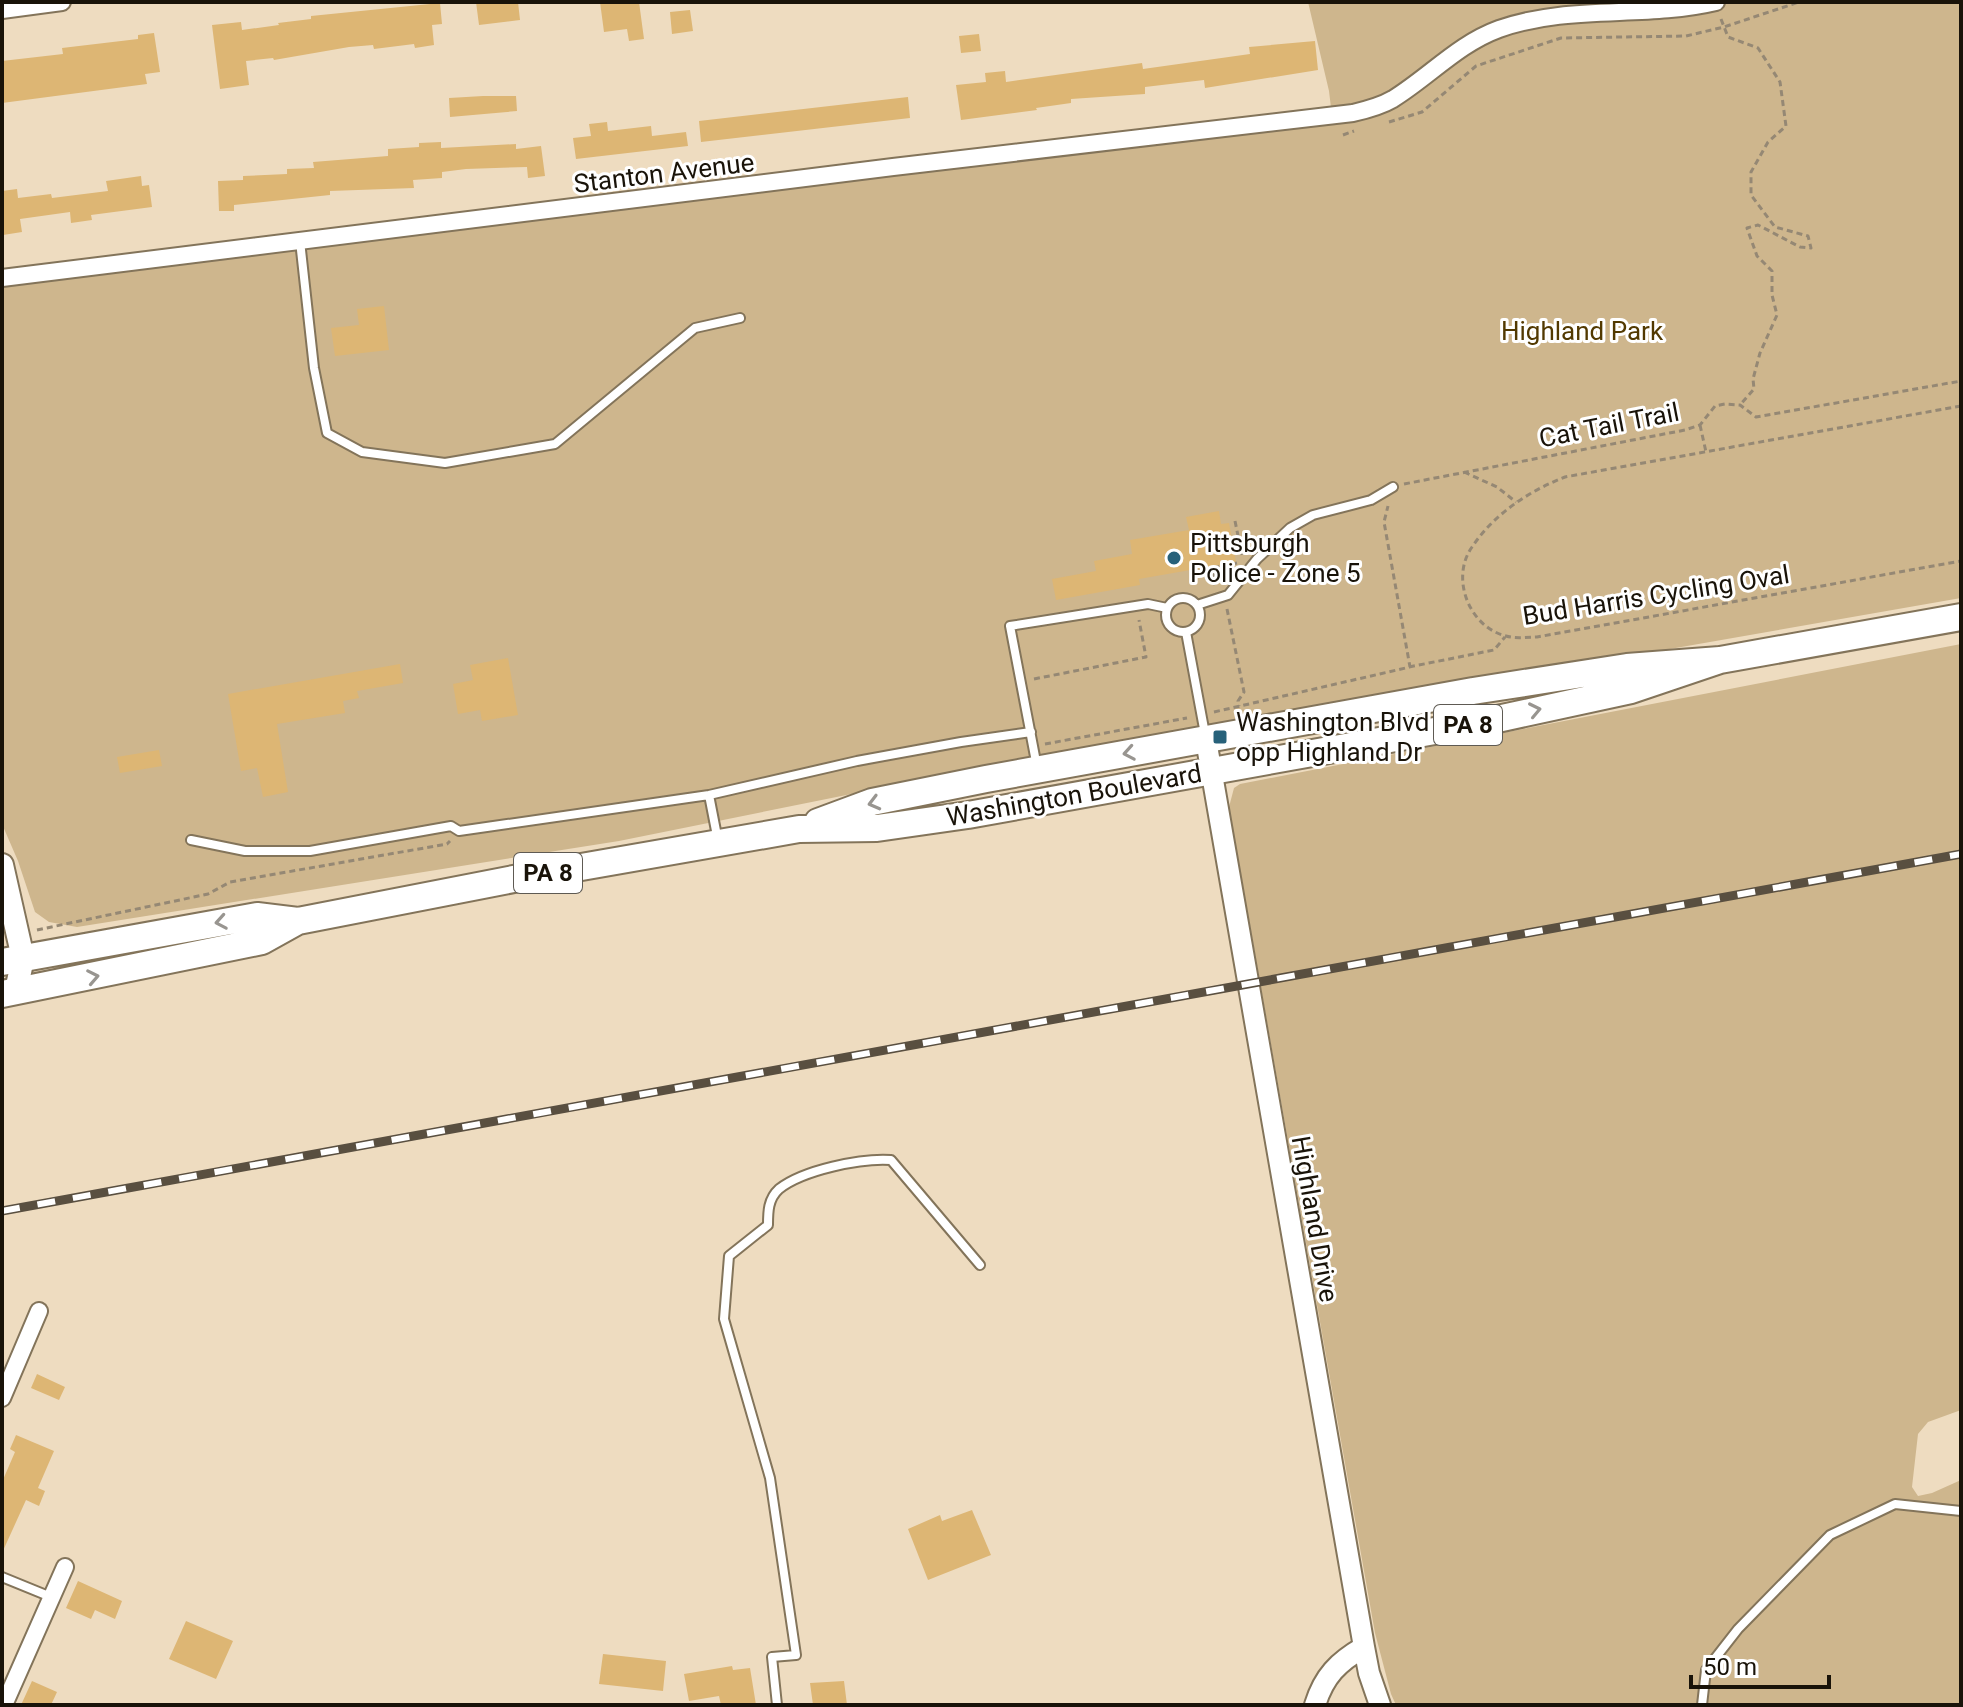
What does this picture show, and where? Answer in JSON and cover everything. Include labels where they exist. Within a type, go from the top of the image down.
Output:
[{"type":"highway","name":"Washington Boulevard","points":[[799,829],[872,802],[1035,758],[1203,727],[1627,667],[1720,660],[1961,617]]},
{"type":"highway","name":"Washington Boulevard","points":[[11,968],[257,916],[298,921],[458,889],[799,829],[877,828],[1479,723],[1631,690],[1720,660]]},
{"type":"main road","points":[[2,865],[11,968]]},
{"type":"street","points":[[2,10],[62,2]]},
{"type":"street","name":"Stanton Avenue","points":[[2,278],[1332,116],[1370,109],[1391,100],[1476,39],[1522,21],[1560,14],[1673,9],[1715,2]]},
{"type":"street","name":"Highland Drive","points":[[1203,727],[1364,1647],[1380,1705]]},
{"type":"street","points":[[2,1398],[39,1311]]},
{"type":"street","points":[[4,1705],[65,1567]]},
{"type":"street","points":[[1315,1705],[1322,1683],[1331,1670],[1364,1647]]},
{"type":"lane","points":[[300,240],[314,368],[327,433],[362,452],[445,463],[555,444],[695,328],[740,318]]},
{"type":"lane","points":[[1186,632],[1171,628],[1166,618],[1167,608],[1174,600],[1184,598],[1197,605],[1228,595],[1257,559],[1290,528],[1313,515],[1371,500],[1393,487]]},
{"type":"lane","points":[[1035,758],[1010,626],[1148,604],[1167,608]]},
{"type":"lane","points":[[1186,632],[1199,622],[1197,605]]},
{"type":"lane","points":[[1186,632],[1203,727]]},
{"type":"lane","points":[[191,840],[245,851],[310,851],[451,826],[459,831],[709,795],[857,761],[1031,732]]},
{"type":"lane","points":[[709,795],[719,843]]},
{"type":"lane","points":[[777,1705],[772,1657],[796,1655],[770,1478],[724,1319],[729,1256],[768,1225],[768,1207],[779,1190],[809,1175],[845,1163],[872,1159],[891,1160],[980,1265]]},
{"type":"lane","points":[[1702,1705],[1706,1670],[1738,1629],[1830,1535],[1895,1504],[1961,1511]]},
{"type":"lane","points":[[2,1577],[51,1598]]},
{"type":"path","points":[[1715,2],[1728,37],[1758,48],[1780,82],[1786,126],[1768,142],[1751,172],[1751,195],[1775,227],[1808,236],[1811,248],[1800,247],[1758,225],[1747,228],[1757,256],[1772,271],[1772,295],[1777,315],[1760,353],[1753,379],[1754,389],[1740,405],[1756,417],[1961,381]]},
{"type":"path","points":[[1382,123],[1422,112],[1476,66],[1561,38],[1686,36],[1799,2]]},
{"type":"path","points":[[1343,135],[1356,131]]},
{"type":"path","name":"Cat Tail Trail","points":[[1393,487],[1700,425],[1715,406],[1740,405]]},
{"type":"path","name":"Bud Harris Cycling Oval","points":[[1961,406],[1565,477],[1516,502],[1472,546],[1463,571],[1463,585],[1472,612],[1483,623],[1506,636],[1537,637],[1961,561]]},
{"type":"path","points":[[1700,425],[1706,452]]},
{"type":"path","points":[[1464,472],[1497,487],[1516,502]]},
{"type":"path","points":[[1218,588],[1212,577],[1213,568],[1240,561],[1235,521]]},
{"type":"path","points":[[1384,522],[1409,667]]},
{"type":"path","points":[[1223,604],[1228,611],[1244,692],[1238,701],[1241,718]]},
{"type":"path","points":[[1032,679],[1146,657],[1138,615],[1142,614]]},
{"type":"path","points":[[1035,758],[1203,727],[1239,706],[1494,650],[1506,636]]},
{"type":"path","points":[[11,968],[80,919],[208,894],[230,882],[447,844]]},
{"type":"green space","name":"Highland Park","points":[[1308,2],[1961,2],[1961,598],[911,782],[619,841],[77,927],[49,922],[35,912],[2,824],[2,278],[1332,116]]},
{"type":"green space","points":[[1961,644],[1961,1410],[1928,1422],[1918,1434],[1912,1487],[1918,1496],[1961,1480],[1961,1705],[1396,1705],[1375,1633],[1229,807],[1234,788],[1240,784]]},
{"type":"building","points":[[476,2],[518,2],[520,20],[479,25]]},
{"type":"building","points":[[600,2],[639,2],[644,39],[629,41],[627,29],[604,32]]},
{"type":"building","points":[[440,3],[442,24],[432,25],[434,45],[374,49],[373,45],[349,47],[274,60],[246,61],[249,85],[220,89],[212,25],[241,22],[242,30],[311,19],[311,16]]},
{"type":"building","points":[[690,10],[693,31],[672,34],[670,12]]},
{"type":"building","points":[[154,33],[160,72],[145,74],[147,84],[2,103],[2,61],[63,54],[62,48],[138,39],[138,35]]},
{"type":"building","points":[[979,34],[981,51],[961,53],[959,36]]},
{"type":"building","points":[[1315,41],[1318,70],[1205,88],[1204,80],[1145,87],[1145,94],[1071,99],[1071,103],[1037,110],[961,120],[956,85],[986,82],[985,73],[1005,71],[1006,82],[1142,63],[1143,69],[1250,54],[1249,47]]},
{"type":"building","points":[[516,96],[517,111],[450,117],[449,98]]},
{"type":"building","points":[[908,97],[910,118],[701,142],[699,121]]},
{"type":"building","points":[[607,122],[608,131],[651,126],[652,136],[686,132],[688,146],[576,159],[573,138],[591,136],[589,124]]},
{"type":"building","points":[[441,142],[441,148],[516,144],[516,149],[541,146],[545,176],[528,178],[527,167],[466,169],[442,172],[442,178],[413,180],[414,188],[330,191],[330,195],[234,205],[234,211],[219,211],[218,181],[243,180],[243,176],[287,174],[287,169],[314,168],[313,162],[388,156],[388,149]]},
{"type":"building","points":[[141,176],[142,186],[149,185],[152,207],[91,215],[92,220],[71,223],[70,212],[20,219],[22,232],[3,235],[2,191],[17,189],[18,198],[51,194],[52,198],[108,191],[106,181]]},
{"type":"building","points":[[384,306],[389,350],[335,356],[331,328],[359,325],[357,309]]},
{"type":"building","name":"Pittsburgh Police - Zone 5","points":[[1219,511],[1221,524],[1229,523],[1236,562],[1139,579],[1140,585],[1056,600],[1052,579],[1096,571],[1094,561],[1132,554],[1130,540],[1189,530],[1186,517]]},
{"type":"building","points":[[508,658],[518,715],[482,721],[480,710],[458,714],[453,684],[473,680],[470,665]]},
{"type":"building","points":[[400,664],[403,683],[357,691],[359,698],[343,701],[345,713],[277,724],[288,792],[263,797],[257,768],[241,771],[228,694]]},
{"type":"building","points":[[159,750],[162,766],[120,773],[117,757]]},
{"type":"building","points":[[37,1374],[65,1387],[59,1400],[31,1388]]},
{"type":"building","points":[[16,1435],[54,1451],[38,1488],[45,1491],[39,1506],[26,1500],[2,1553],[2,1482],[15,1452],[10,1449]]},
{"type":"building","points":[[972,1510],[991,1555],[928,1580],[908,1529],[940,1515],[942,1521]]},
{"type":"building","points":[[78,1581],[122,1601],[115,1619],[95,1610],[91,1619],[66,1608]]},
{"type":"building","points":[[186,1621],[233,1641],[216,1679],[169,1659]]},
{"type":"building","points":[[603,1654],[666,1661],[663,1691],[599,1684]]},
{"type":"building","points":[[732,1666],[733,1670],[750,1668],[756,1705],[721,1705],[719,1696],[689,1701],[684,1674]]},
{"type":"building","points":[[32,1681],[57,1692],[51,1705],[21,1705]]},
{"type":"building","points":[[844,1681],[847,1705],[813,1705],[810,1683]]},
{"type":"railway","points":[[2,1211],[1961,854]]},
{"type":"place","name":"Pittsburgh Police - Zone 5","points":[[1174,558]]},
{"type":"place","name":"Washington Blvd opp Highland Dr","points":[[1220,737]]}]
